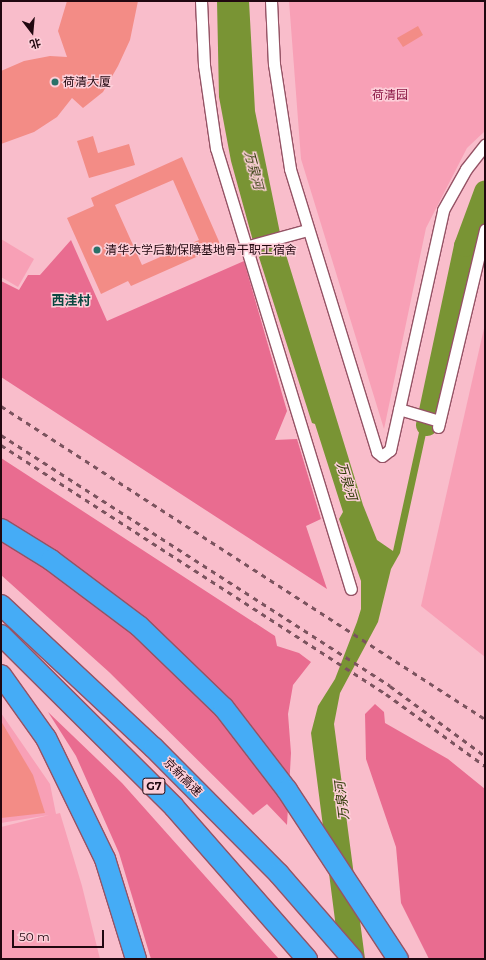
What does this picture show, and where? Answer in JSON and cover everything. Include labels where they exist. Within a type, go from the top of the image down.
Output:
[{"type":"highway","points":[[1,529],[52,560],[139,626],[183,665],[234,720],[287,790],[398,959]]},
{"type":"highway","name":"京新高速","points":[[1,605],[154,748],[279,874],[353,959]]},
{"type":"highway","name":"G7","points":[[1,635],[64,694],[174,807],[302,953]]},
{"type":"highway","points":[[1,675],[46,738],[105,859],[136,959]]},
{"type":"highway","points":[[124,921],[128,959]]},
{"type":"street","points":[[201,1],[204,65],[216,148],[351,590]]},
{"type":"street","points":[[271,1],[282,130],[307,230],[377,452],[382,456],[390,450],[436,232],[454,188],[485,145]]},
{"type":"street","points":[[245,247],[307,230]]},
{"type":"street","points":[[399,409],[415,413],[437,423],[485,230]]},
{"type":"green space","name":"荷清园","points":[[289,1],[485,1],[485,131],[467,148],[426,228],[384,429],[301,159]]},
{"type":"green space","points":[[1,239],[34,259],[18,287],[1,277]]},
{"type":"green space","points":[[485,324],[485,657],[421,606]]},
{"type":"green space","points":[[1,713],[50,784],[56,814],[60,813],[82,886],[100,959],[1,959],[1,827],[49,815],[1,823]]},
{"type":"shaded area","points":[[71,240],[107,321],[244,261],[287,411],[275,440],[297,439],[321,519],[306,526],[327,589],[1,377],[1,281],[19,290],[28,275],[40,275]]},
{"type":"shaded area","points":[[1,458],[275,636],[277,646],[299,653],[311,662],[293,685],[288,714],[291,753],[287,825],[267,804],[253,815],[109,672],[1,575]]},
{"type":"shaded area","points":[[375,704],[384,712],[385,723],[448,759],[485,789],[485,959],[429,959],[401,903],[396,847],[366,759],[365,714]]},
{"type":"shaded area","points":[[48,712],[122,783],[279,959],[151,959],[119,853],[76,756]]},
{"type":"water","name":"万泉河","points":[[217,1],[249,1],[255,111],[280,233],[253,241],[231,161],[219,97]]},
{"type":"water","name":"万泉河","points":[[283,245],[363,505],[377,540],[393,551],[427,396],[434,397],[400,553],[391,569],[378,622],[340,693],[334,724],[365,959],[340,959],[311,733],[318,706],[335,679],[357,622],[361,609],[361,581],[339,519],[343,512],[315,424],[312,423],[257,251]]},
{"type":"building","name":"荷清大厦","points":[[67,1],[138,1],[130,40],[118,66],[103,92],[83,108],[72,98],[57,117],[34,132],[1,144],[1,71],[24,61],[50,56],[67,57],[58,31]]},
{"type":"building","points":[[418,26],[423,35],[403,47],[397,38]]},
{"type":"building","points":[[93,136],[98,153],[129,144],[135,165],[89,178],[77,141]]},
{"type":"building","points":[[182,157],[221,246],[131,286],[128,281],[101,294],[67,218],[94,206],[91,198]],"holes":[[[173,180],[199,240],[142,265],[115,205]]]},
{"type":"building","points":[[1,721],[33,775],[45,813],[1,818]]},
{"type":"waterway","points":[[427,425],[465,246],[485,192]]},
{"type":"railway","points":[[1,406],[485,719]]},
{"type":"railway","points":[[1,435],[390,686],[485,756]]},
{"type":"railway","points":[[1,445],[386,694],[485,766]]},
{"type":"place","name":"荷清大厦","points":[[55,82]]},
{"type":"place","name":"清华大学后勤保障基地骨干职工宿舍","points":[[97,250]]},
{"type":"district","name":"西洼村","points":[[71,300]]}]
